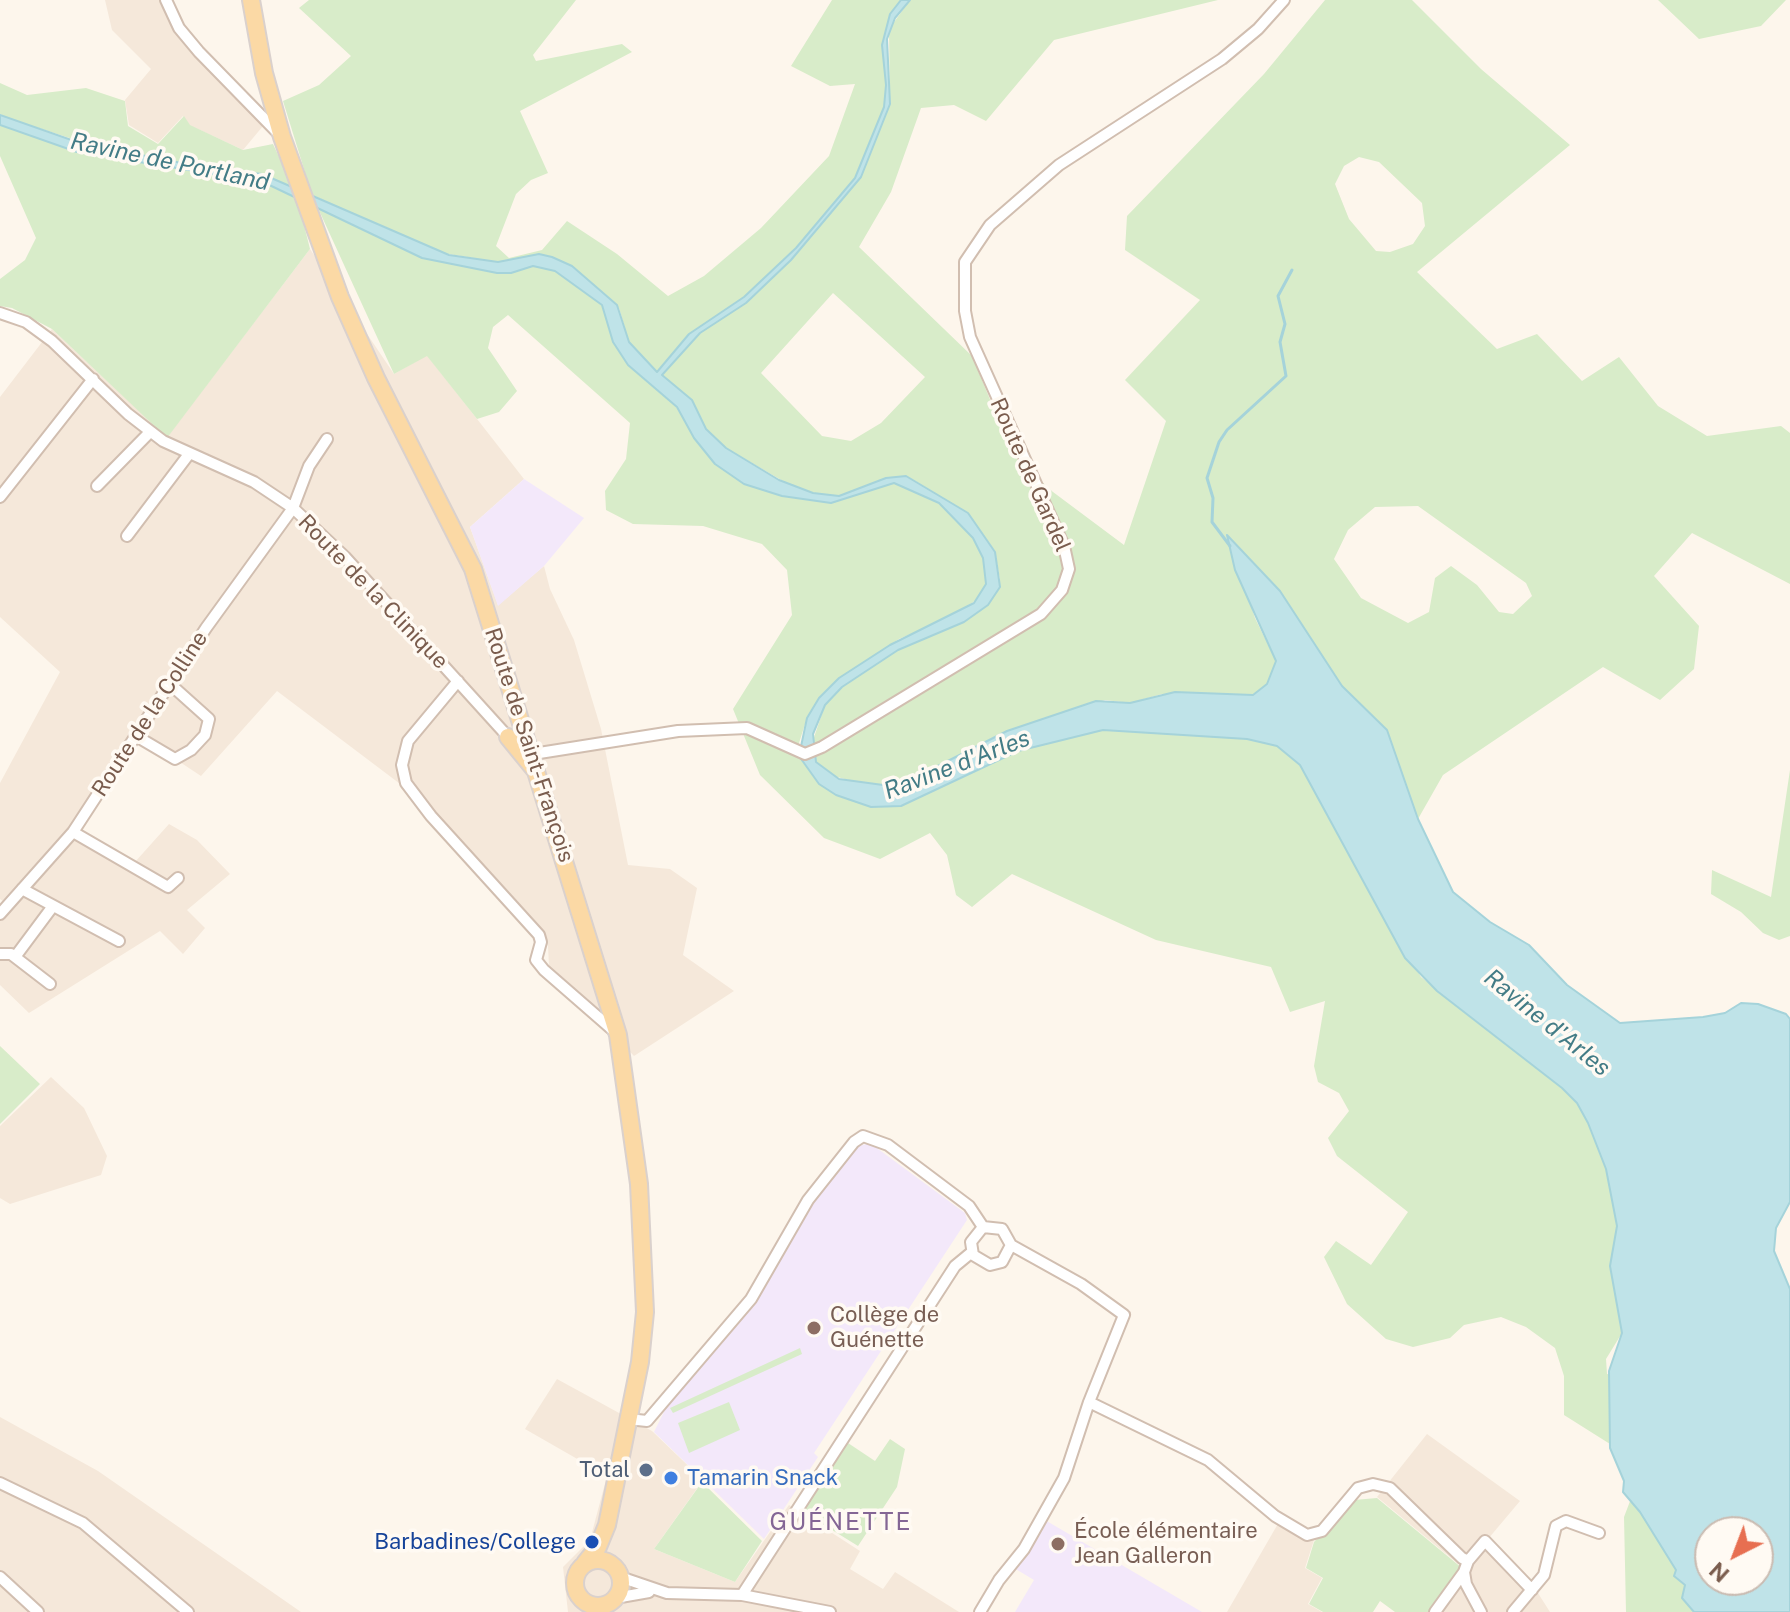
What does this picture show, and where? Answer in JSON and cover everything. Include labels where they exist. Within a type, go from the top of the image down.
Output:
[{"type":"main road","name":"Route de Saint-François","points":[[251,0],[264,73],[282,137],[340,297],[376,378],[473,569],[618,1035],[631,1109],[645,1270],[640,1362],[607,1525],[598,1547],[585,1563]]},
{"type":"main road","points":[[519,713],[504,732],[539,775]]},
{"type":"main road","name":"Route de Saint-François","points":[[607,1525],[616,1571]]},
{"type":"main road","points":[[599,1560],[616,1571],[605,1605],[581,1604],[576,1575],[585,1563],[599,1560]]},
{"type":"street","points":[[166,0],[179,28],[199,52],[282,137]]},
{"type":"street","name":"Route de Gardel","points":[[530,746],[678,731],[747,728],[798,753],[815,751],[1041,614],[1062,590],[1069,569],[1064,546],[970,337],[965,311],[965,262],[990,225],[1059,165],[1222,59],[1258,29],[1284,0]]},
{"type":"street","name":"Route de la Clinique","points":[[0,313],[34,327],[150,432],[189,454],[254,482],[293,508],[331,542],[504,732],[530,746]]},
{"type":"street","points":[[0,497],[93,379]]},
{"type":"street","points":[[97,486],[150,432]]},
{"type":"street","name":"Route de la Colline","points":[[0,914],[73,832],[249,565],[293,508],[309,466],[327,439]]},
{"type":"street","points":[[127,536],[189,454]]},
{"type":"street","points":[[458,681],[408,741],[402,765],[406,783],[431,816],[539,935],[541,942],[536,960],[544,970],[618,1035]]},
{"type":"street","points":[[136,736],[175,759],[191,750],[205,735],[209,719],[170,684]]},
{"type":"street","points":[[73,832],[168,887],[178,878]]},
{"type":"street","points":[[22,889],[119,941]]},
{"type":"street","points":[[15,957],[53,906]]},
{"type":"street","points":[[0,954],[15,957],[50,984]]},
{"type":"street","points":[[628,1419],[647,1421],[751,1299],[808,1200],[854,1142],[863,1136],[888,1145],[969,1206],[983,1227]]},
{"type":"street","points":[[980,1612],[999,1580],[1024,1549],[1064,1478],[1089,1402],[1124,1315],[1081,1284],[1011,1245],[1002,1229],[983,1227],[973,1236],[972,1252],[983,1264],[996,1265],[1007,1257],[1011,1245]]},
{"type":"street","points":[[742,1595],[955,1266],[972,1252]]},
{"type":"street","points":[[1089,1402],[1208,1460],[1275,1516],[1307,1535],[1322,1531],[1358,1488],[1373,1484],[1390,1488],[1466,1566],[1473,1601],[1481,1612]]},
{"type":"street","points":[[0,1483],[83,1523],[188,1612]]},
{"type":"street","points":[[1513,1612],[1544,1575],[1556,1526],[1566,1521],[1599,1533]]},
{"type":"street","points":[[1435,1612],[1485,1541],[1532,1590]]},
{"type":"street","points":[[616,1571],[655,1591]]},
{"type":"street","points":[[0,1577],[38,1612]]},
{"type":"street","points":[[605,1605],[655,1591],[742,1595],[830,1612]]},
{"type":"shaded area","points":[[105,0],[171,0],[183,25],[260,113],[263,126],[243,150],[189,125],[183,116],[158,143],[129,125],[125,100],[151,69],[112,30]]},
{"type":"shaded area","points":[[310,249],[394,374],[427,355],[524,479],[470,527],[498,605],[544,566],[550,589],[574,640],[601,729],[628,865],[670,869],[697,888],[683,955],[734,991],[634,1056],[549,966],[548,946],[534,921],[432,808],[277,691],[201,776],[142,737],[80,829],[135,862],[169,824],[197,840],[230,874],[187,910],[205,928],[183,954],[160,931],[29,1013],[0,985],[0,906],[4,902],[0,899],[0,783],[60,672],[0,617],[0,397],[52,329],[167,437]]},
{"type":"shaded area","points":[[524,479],[584,518],[544,566],[498,606],[470,527]]},
{"type":"shaded area","points":[[51,1077],[84,1108],[107,1156],[101,1175],[10,1204],[0,1198],[0,1126]]},
{"type":"shaded area","name":"Collège de Guénette","points":[[870,1143],[965,1213],[967,1220],[814,1453],[818,1457],[764,1539],[654,1432],[668,1404],[752,1300],[803,1215],[859,1146]]},
{"type":"shaded area","points":[[557,1379],[652,1431],[703,1480],[654,1549],[735,1582],[789,1505],[860,1551],[850,1569],[883,1589],[895,1572],[959,1612],[568,1612],[563,1567],[590,1540],[607,1476],[525,1429]]},
{"type":"shaded area","points":[[0,1417],[98,1471],[301,1612],[0,1612]]},
{"type":"shaded area","points":[[1427,1434],[1520,1501],[1488,1539],[1536,1590],[1550,1612],[1432,1612],[1463,1568],[1377,1497]]},
{"type":"shaded area","name":"École élémentaire Jean Galleron","points":[[1045,1520],[1202,1612],[1015,1612],[1034,1580],[1014,1568]]},
{"type":"shaded area","points":[[1279,1522],[1314,1540],[1305,1568],[1322,1578],[1308,1604],[1322,1612],[1227,1612]]},
{"type":"green space","points":[[309,0],[576,0],[533,55],[536,61],[622,44],[632,52],[520,111],[548,173],[531,180],[516,194],[496,246],[509,258],[542,250],[567,221],[617,254],[668,296],[704,276],[761,228],[829,156],[855,84],[830,86],[791,66],[832,0],[901,0],[890,14],[882,45],[886,85],[884,107],[855,178],[796,248],[744,297],[689,334],[657,372],[629,342],[619,308],[572,266],[539,254],[498,262],[442,253],[312,195],[283,101],[319,85],[351,56],[299,8]]},
{"type":"green space","points":[[910,0],[1218,0],[1054,40],[986,121],[954,105],[921,108],[891,192],[859,247],[972,356],[1013,455],[1053,492],[1124,545],[1166,421],[1125,380],[1200,300],[1125,250],[1127,216],[1264,74],[1325,0],[1412,0],[1481,69],[1570,145],[1417,272],[1497,349],[1537,334],[1582,381],[1619,357],[1658,406],[1707,436],[1781,426],[1790,433],[1790,584],[1692,533],[1654,576],[1699,626],[1694,669],[1660,700],[1603,667],[1443,775],[1418,819],[1387,730],[1342,686],[1280,591],[1228,536],[1255,618],[1276,661],[1267,684],[1253,695],[1162,694],[1130,703],[1105,700],[1002,733],[972,751],[901,781],[883,785],[863,784],[830,775],[816,762],[812,743],[825,705],[842,687],[898,650],[964,622],[1000,580],[995,551],[968,513],[912,479],[886,478],[839,496],[813,493],[788,484],[726,448],[706,429],[692,400],[662,375],[700,333],[746,303],[791,260],[861,177],[890,104],[889,29]],"holes":[[[1359,157],[1379,162],[1422,203],[1425,226],[1413,244],[1390,252],[1376,251],[1349,219],[1335,184],[1344,166]],[[833,293],[925,377],[881,423],[851,441],[822,436],[761,373]],[[1418,506],[1526,583],[1532,596],[1513,614],[1499,612],[1477,585],[1451,566],[1435,578],[1429,612],[1408,623],[1361,598],[1334,559],[1348,530],[1375,507]]]},
{"type":"green space","points":[[1658,0],[1786,0],[1761,26],[1699,39]]},
{"type":"green space","points":[[0,83],[27,95],[86,88],[125,101],[128,126],[158,144],[184,116],[190,125],[243,150],[273,144],[293,187],[262,174],[207,168],[91,145],[8,118],[0,114]]},
{"type":"green space","points":[[0,125],[77,152],[263,182],[297,197],[310,249],[167,438],[52,329],[12,308],[0,306],[0,279],[25,260],[36,238],[0,156]]},
{"type":"green space","points":[[317,206],[422,258],[500,274],[535,266],[555,271],[571,281],[604,307],[614,342],[677,408],[694,438],[715,464],[744,484],[782,496],[831,503],[894,483],[932,498],[956,518],[973,538],[983,558],[986,584],[979,598],[953,616],[899,639],[839,678],[820,696],[807,718],[799,743],[819,784],[836,795],[871,807],[901,806],[1018,751],[1103,730],[1247,739],[1277,746],[1300,765],[1421,977],[1562,1088],[1577,1103],[1588,1123],[1606,1169],[1617,1226],[1610,1266],[1622,1333],[1606,1359],[1607,1374],[1618,1376],[1618,1416],[1610,1444],[1564,1415],[1564,1376],[1555,1348],[1526,1327],[1501,1317],[1464,1325],[1450,1338],[1413,1347],[1386,1339],[1347,1304],[1324,1257],[1336,1241],[1371,1265],[1408,1212],[1337,1156],[1328,1138],[1349,1111],[1339,1093],[1318,1082],[1314,1066],[1325,1001],[1290,1012],[1271,967],[1156,940],[1012,874],[972,907],[956,895],[947,855],[930,833],[880,859],[824,838],[760,775],[733,709],[792,615],[787,570],[762,544],[703,526],[633,524],[606,510],[605,491],[626,459],[630,423],[508,315],[493,327],[488,348],[517,391],[499,412],[477,419],[427,356],[394,374]]},
{"type":"green space","points":[[1790,770],[1790,936],[1779,940],[1763,933],[1741,912],[1711,894],[1712,870],[1771,897]]},
{"type":"green space","points":[[0,1046],[40,1084],[0,1124]]},
{"type":"green space","points":[[800,1348],[802,1354],[673,1413],[670,1408]]},
{"type":"green space","points":[[729,1402],[740,1430],[689,1453],[678,1423]]},
{"type":"green space","points":[[890,1439],[905,1449],[897,1487],[858,1546],[803,1512],[848,1443],[875,1461]]},
{"type":"green space","points":[[702,1482],[762,1541],[735,1582],[654,1549]]},
{"type":"green space","points":[[1632,1496],[1683,1580],[1698,1612],[1626,1612],[1624,1517]]},
{"type":"green space","points":[[1377,1498],[1462,1568],[1430,1612],[1395,1612],[1380,1601],[1373,1612],[1323,1612],[1309,1604],[1323,1578],[1306,1568],[1314,1542],[1354,1500]]},
{"type":"water","points":[[901,0],[910,0],[895,18],[887,39],[890,104],[861,177],[791,260],[746,303],[700,333],[662,375],[692,400],[706,429],[726,448],[779,480],[813,493],[839,496],[886,478],[906,476],[968,513],[995,552],[1000,587],[988,605],[964,622],[898,650],[842,687],[825,705],[813,734],[816,762],[839,779],[883,785],[922,774],[1007,731],[1096,701],[1130,703],[1175,692],[1253,695],[1267,684],[1276,661],[1235,570],[1227,535],[1280,591],[1342,686],[1387,730],[1418,819],[1453,892],[1490,922],[1529,945],[1567,985],[1620,1023],[1703,1017],[1725,1013],[1741,1003],[1758,1004],[1786,1014],[1790,1019],[1790,1202],[1776,1228],[1774,1251],[1790,1289],[1790,1612],[1694,1612],[1682,1598],[1685,1585],[1674,1576],[1676,1570],[1640,1512],[1623,1492],[1624,1481],[1610,1448],[1609,1371],[1622,1333],[1610,1266],[1617,1226],[1606,1169],[1588,1123],[1577,1103],[1562,1088],[1437,991],[1405,958],[1300,765],[1277,746],[1247,739],[1103,730],[1018,751],[901,806],[871,807],[836,795],[819,784],[799,756],[807,718],[819,698],[839,678],[890,645],[974,603],[986,584],[983,558],[973,538],[939,503],[894,483],[831,503],[782,496],[744,484],[715,464],[694,438],[677,407],[628,365],[613,342],[602,305],[555,271],[533,266],[511,273],[497,273],[422,258],[263,182],[77,152],[0,125],[0,115],[80,143],[207,168],[262,174],[449,255],[498,262],[539,254],[552,257],[572,266],[617,305],[629,342],[657,372],[689,334],[744,297],[796,248],[855,178],[884,107],[886,85],[882,45],[890,14]]},
{"type":"waterway","points":[[1230,546],[1212,522],[1213,498],[1207,478],[1219,442],[1227,430],[1286,376],[1280,342],[1285,324],[1278,296],[1292,270]]},
{"type":"place","name":"Collège de Guénette","points":[[814,1328]]},
{"type":"place","name":"Total","points":[[646,1470]]},
{"type":"place","name":"Tamarin Snack","points":[[671,1478]]},
{"type":"place","name":"Barbadines/College","points":[[592,1542]]},
{"type":"place","name":"École élémentaire Jean Galleron","points":[[1058,1544]]},
{"type":"district","name":"GUÉNETTE","points":[[841,1523]]},
{"type":"water label","name":"Ravine de Portland","points":[[170,162]]},
{"type":"water label","name":"Ravine d'Arles","points":[[957,765]]},
{"type":"water label","name":"Ravine d'Arles","points":[[1547,1023]]}]
